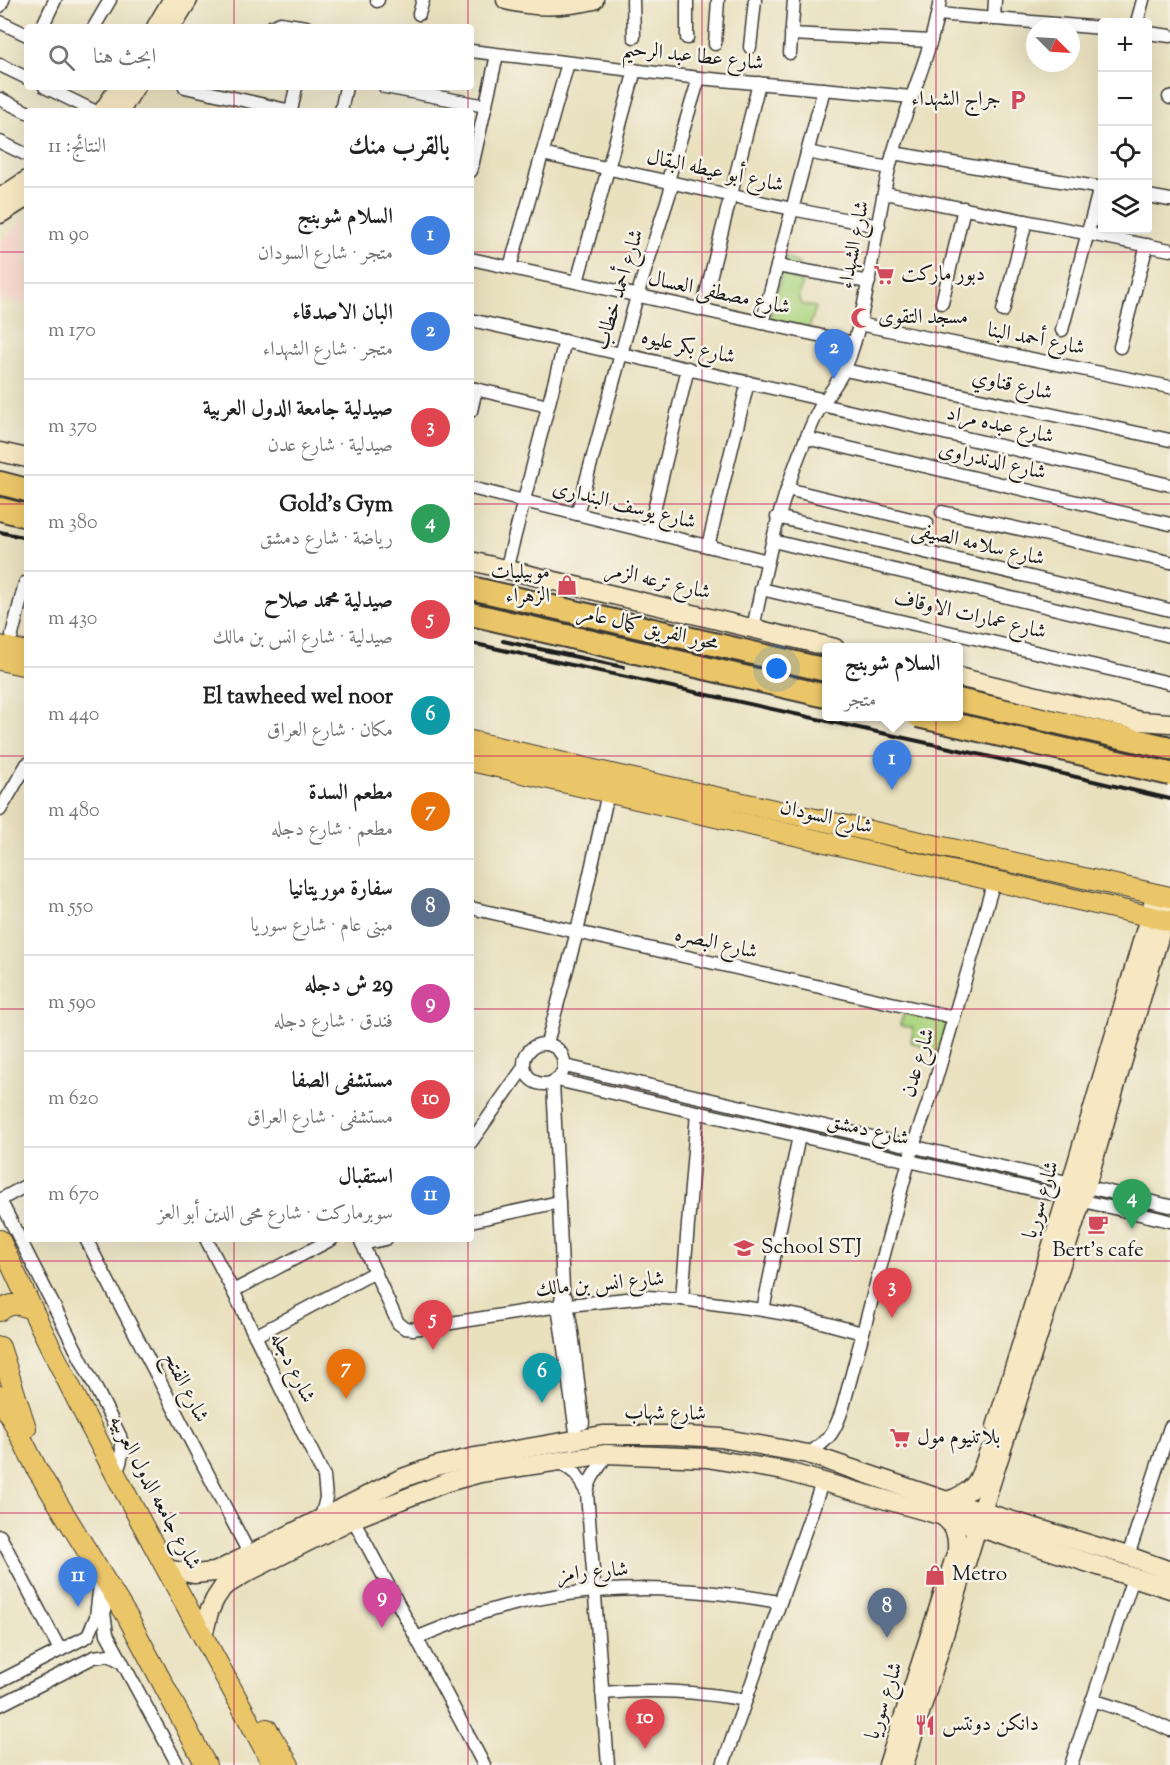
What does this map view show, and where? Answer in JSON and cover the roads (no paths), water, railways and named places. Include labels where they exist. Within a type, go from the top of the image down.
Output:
[{"type":"highway","points":[[0,483],[24,489]]},
{"type":"highway","points":[[0,509],[24,515]]},
{"type":"highway","name":"محور الفريق كمال عامر","points":[[474,588],[822,669]]},
{"type":"highway","name":"محور الفريق كمال عامر","points":[[474,615],[822,695]]},
{"type":"highway","points":[[963,701],[1170,748]]},
{"type":"highway","points":[[936,721],[1170,774]]},
{"type":"main road","points":[[10,638],[24,650]]},
{"type":"main road","points":[[0,660],[24,665]]},
{"type":"main road","name":"شارع السودان","points":[[474,742],[609,783],[994,881],[1161,919]]},
{"type":"main road","name":"شارع السودان","points":[[474,761],[609,783],[1165,897]]},
{"type":"main road","name":"شارع جامعه الدول العربيه","points":[[0,1240],[31,1309],[116,1473],[273,1765]]},
{"type":"main road","points":[[0,1311],[12,1304],[23,1305],[31,1309]]},
{"type":"main road","points":[[0,1347],[38,1471]]},
{"type":"main road","points":[[0,1396],[38,1471],[127,1616],[206,1765]]},
{"type":"main road","points":[[240,1704],[260,1721],[289,1765]]},
{"type":"street","points":[[0,6],[3,0]]},
{"type":"street","points":[[43,24],[55,0]]},
{"type":"street","points":[[96,24],[110,0]]},
{"type":"street","points":[[158,24],[172,0]]},
{"type":"street","points":[[173,24],[188,0]]},
{"type":"street","points":[[419,14],[423,0]]},
{"type":"street","points":[[507,0],[536,6],[569,5],[594,0]]},
{"type":"street","points":[[633,0],[634,37]]},
{"type":"street","points":[[687,0],[687,38]]},
{"type":"street","points":[[715,44],[718,0]]},
{"type":"street","points":[[750,47],[755,0]]},
{"type":"street","points":[[790,53],[794,0]]},
{"type":"street","name":"شارع الشهداء","points":[[753,628],[777,518],[787,489],[806,438],[824,402],[845,370],[854,343],[869,282],[889,168],[932,41],[940,0]]},
{"type":"street","points":[[994,19],[995,0]]},
{"type":"street","points":[[1138,18],[1143,0]]},
{"type":"street","points":[[938,14],[1098,28]]},
{"type":"street","points":[[0,22],[24,34]]},
{"type":"street","points":[[791,34],[932,41]]},
{"type":"street","points":[[1152,34],[1170,36]]},
{"type":"street","name":"شارع عطا عبد الرحيم","points":[[474,51],[699,78],[912,97]]},
{"type":"street","points":[[474,148],[497,55]]},
{"type":"street","points":[[510,267],[568,63]]},
{"type":"street","points":[[0,65],[24,77]]},
{"type":"street","points":[[577,282],[635,70]]},
{"type":"street","name":"شارع أحمد خطاب","points":[[577,514],[637,296],[671,189],[669,182],[699,78]]},
{"type":"street","points":[[702,310],[759,83]]},
{"type":"street","points":[[762,323],[824,89]]},
{"type":"street","points":[[51,90],[88,108]]},
{"type":"street","points":[[106,108],[116,90]]},
{"type":"street","points":[[122,108],[133,90]]},
{"type":"street","points":[[212,90],[231,92],[282,108]]},
{"type":"street","points":[[292,108],[295,90]]},
{"type":"street","points":[[342,108],[345,90]]},
{"type":"street","points":[[401,90],[486,106]]},
{"type":"street","points":[[0,99],[24,111]]},
{"type":"street","points":[[0,142],[24,154]]},
{"type":"street","points":[[807,152],[889,168]]},
{"type":"street","points":[[893,153],[1098,187]]},
{"type":"street","name":"شارع أبو عيطه البقال","points":[[542,154],[879,226]]},
{"type":"street","points":[[0,214],[13,190]]},
{"type":"street","points":[[885,193],[1170,250]]},
{"type":"street","points":[[1152,197],[1170,200]]},
{"type":"street","points":[[1062,330],[1098,198]]},
{"type":"street","points":[[942,303],[964,208]]},
{"type":"street","points":[[1003,311],[1026,221]]},
{"type":"street","points":[[1120,347],[1147,245]]},
{"type":"street","name":"شارع مصطفى العسال","points":[[474,260],[854,343]]},
{"type":"street","points":[[777,266],[869,282]]},
{"type":"street","name":"شارع بكر عليوه","points":[[474,321],[748,381],[824,402]]},
{"type":"street","name":"شارع أحمد البنا","points":[[859,324],[1170,387]]},
{"type":"street","points":[[474,582],[480,573],[499,568],[524,502],[565,341]]},
{"type":"street","points":[[650,531],[688,368]]},
{"type":"street","name":"شارع قناوي","points":[[845,370],[1170,440]]},
{"type":"street","points":[[708,546],[748,381]]},
{"type":"street","points":[[474,388],[548,406]]},
{"type":"street","name":"شارع عبده مراد","points":[[824,402],[1170,485]]},
{"type":"street","name":"شارع الدندراوى","points":[[806,438],[1170,524]]},
{"type":"street","points":[[0,452],[24,457]]},
{"type":"street","name":"شارع يوسف البندارى","points":[[474,489],[768,561]]},
{"type":"street","points":[[787,489],[927,523]]},
{"type":"street","points":[[942,512],[1170,562]]},
{"type":"street","name":"شارع سلامه الصيفى","points":[[777,518],[1170,610]]},
{"type":"street","points":[[772,541],[1170,636]]},
{"type":"street","name":"شارع ترعه الزمر","points":[[474,562],[822,645]]},
{"type":"street","points":[[10,638],[24,588]]},
{"type":"street","name":"شارع عمارات الاوقاف","points":[[761,589],[1170,683]]},
{"type":"street","points":[[963,679],[1140,721],[1170,723]]},
{"type":"street","points":[[942,721],[953,732]]},
{"type":"street","points":[[1140,721],[1159,730],[1170,732]]},
{"type":"street","points":[[0,810],[24,769]]},
{"type":"street","points":[[547,1043],[577,932],[609,783]]},
{"type":"street","name":"شارع عدن","points":[[808,1454],[824,1443],[836,1427],[913,1146],[933,1089],[994,881]]},
{"type":"street","name":"شارع سوريا","points":[[888,1765],[980,1519],[1076,1191],[1161,919],[1165,897]]},
{"type":"street","name":"شارع البصره","points":[[474,909],[953,1017]]},
{"type":"street","points":[[539,1043],[547,1043],[557,1047],[564,1055],[565,1066],[562,1074],[555,1081],[546,1084],[539,1083],[527,1075],[524,1060],[532,1047],[539,1043]]},
{"type":"street","name":"شارع دمشق","points":[[565,1066],[913,1146],[1076,1191],[1170,1221]]},
{"type":"street","points":[[474,1138],[524,1068]]},
{"type":"street","points":[[555,1081],[564,1306],[581,1439]]},
{"type":"street","name":"شارع دمشق","points":[[555,1081],[909,1161],[1170,1206]]},
{"type":"street","points":[[682,1299],[697,1113]]},
{"type":"street","points":[[763,1310],[799,1136]]},
{"type":"street","points":[[24,1187],[0,1200],[120,1437],[122,1459],[116,1473]]},
{"type":"street","name":"شارع سوريا","points":[[904,1765],[957,1551],[958,1540],[945,1508],[967,1493],[976,1483],[982,1471],[1076,1191]]},
{"type":"street","points":[[474,1220],[559,1202]]},
{"type":"street","name":"شارع الفتح","points":[[88,1242],[250,1555]]},
{"type":"street","name":"شارع دجله","points":[[208,1242],[324,1476],[326,1498],[321,1518]]},
{"type":"street","points":[[233,1291],[326,1242]]},
{"type":"street","name":"شارع انس بن مالك","points":[[361,1242],[399,1323],[405,1328],[413,1329],[564,1306],[646,1297],[682,1299],[763,1310],[803,1317],[862,1333]]},
{"type":"street","points":[[255,1336],[375,1272]]},
{"type":"street","points":[[1128,1556],[1170,1426]]},
{"type":"street","name":"شارع شهاب","points":[[219,1579],[250,1555],[321,1518],[400,1479],[436,1466],[603,1435],[669,1435],[721,1438],[808,1454],[945,1508],[1012,1530],[1133,1578],[1170,1589]]},
{"type":"street","points":[[606,1454],[604,1461],[591,1477],[586,1493],[608,1765]]},
{"type":"street","name":"شارع شهاب","points":[[167,1569],[219,1579],[246,1573],[353,1519],[447,1482],[480,1473],[606,1454],[707,1458],[784,1471],[945,1508]]},
{"type":"street","points":[[559,1461],[576,1474],[586,1493]]},
{"type":"street","points":[[723,1765],[823,1480]]},
{"type":"street","points":[[353,1519],[483,1765]]},
{"type":"street","name":"شارع شهاب","points":[[1012,1530],[1128,1556],[1170,1571]]},
{"type":"street","points":[[0,1536],[60,1650]]},
{"type":"street","points":[[0,1681],[88,1636],[96,1617],[101,1574]]},
{"type":"street","points":[[1071,1765],[1133,1578]]},
{"type":"street","points":[[204,1636],[219,1579]]},
{"type":"street","name":"شارع رامز","points":[[416,1638],[459,1620],[503,1607],[594,1590],[631,1588],[706,1591],[779,1602]]},
{"type":"street","points":[[112,1591],[106,1605],[105,1627],[110,1641],[178,1765]]},
{"type":"street","points":[[88,1636],[97,1646],[94,1657]]},
{"type":"street","points":[[0,1705],[94,1657],[109,1655],[122,1662]]},
{"type":"street","points":[[602,1693],[674,1690],[746,1700]]},
{"type":"street","points":[[1092,1700],[1136,1714],[1170,1730]]},
{"type":"railway","points":[[0,532],[24,537]]},
{"type":"railway","points":[[503,641],[623,667]]},
{"type":"railway","points":[[474,644],[822,720]]},
{"type":"railway","points":[[827,721],[1170,799]]},
{"type":"place","name":"جراج الشهداء","points":[[1018,100]]},
{"type":"place","name":"دبور ماركت","points":[[884,275]]},
{"type":"place","name":"مسجد التقوى","points":[[861,318]]},
{"type":"place","name":"البان الاصدقاء","points":[[834,379]]},
{"type":"place","name":"موبيليات الزهراء","points":[[567,585]]},
{"type":"place","name":"السلام شوبنج","points":[[892,790]]},
{"type":"place","name":"Bert's cafe","points":[[1098,1224]]},
{"type":"place","name":"Gold's Gym","points":[[1132,1229]]},
{"type":"place","name":"School STJ","points":[[744,1248]]},
{"type":"place","name":"صيدلية جامعة الدول العربية","points":[[892,1318]]},
{"type":"place","name":"صيدلية محمد صلاح","points":[[433,1350]]},
{"type":"place","name":"مطعم السدة","points":[[346,1399]]},
{"type":"place","name":"El tawheed wel noor","points":[[542,1403]]},
{"type":"place","name":"بلاتنيوم مول","points":[[900,1438]]},
{"type":"place","name":"Metro","points":[[935,1575]]},
{"type":"place","name":"استقبال","points":[[78,1607]]},
{"type":"place","name":"29 ش دجله","points":[[382,1628]]},
{"type":"place","name":"سفارة موريتانيا","points":[[887,1638]]},
{"type":"place","name":"دانكن دونتس","points":[[925,1725]]},
{"type":"place","name":"مستشفى الصفا","points":[[645,1749]]}]
